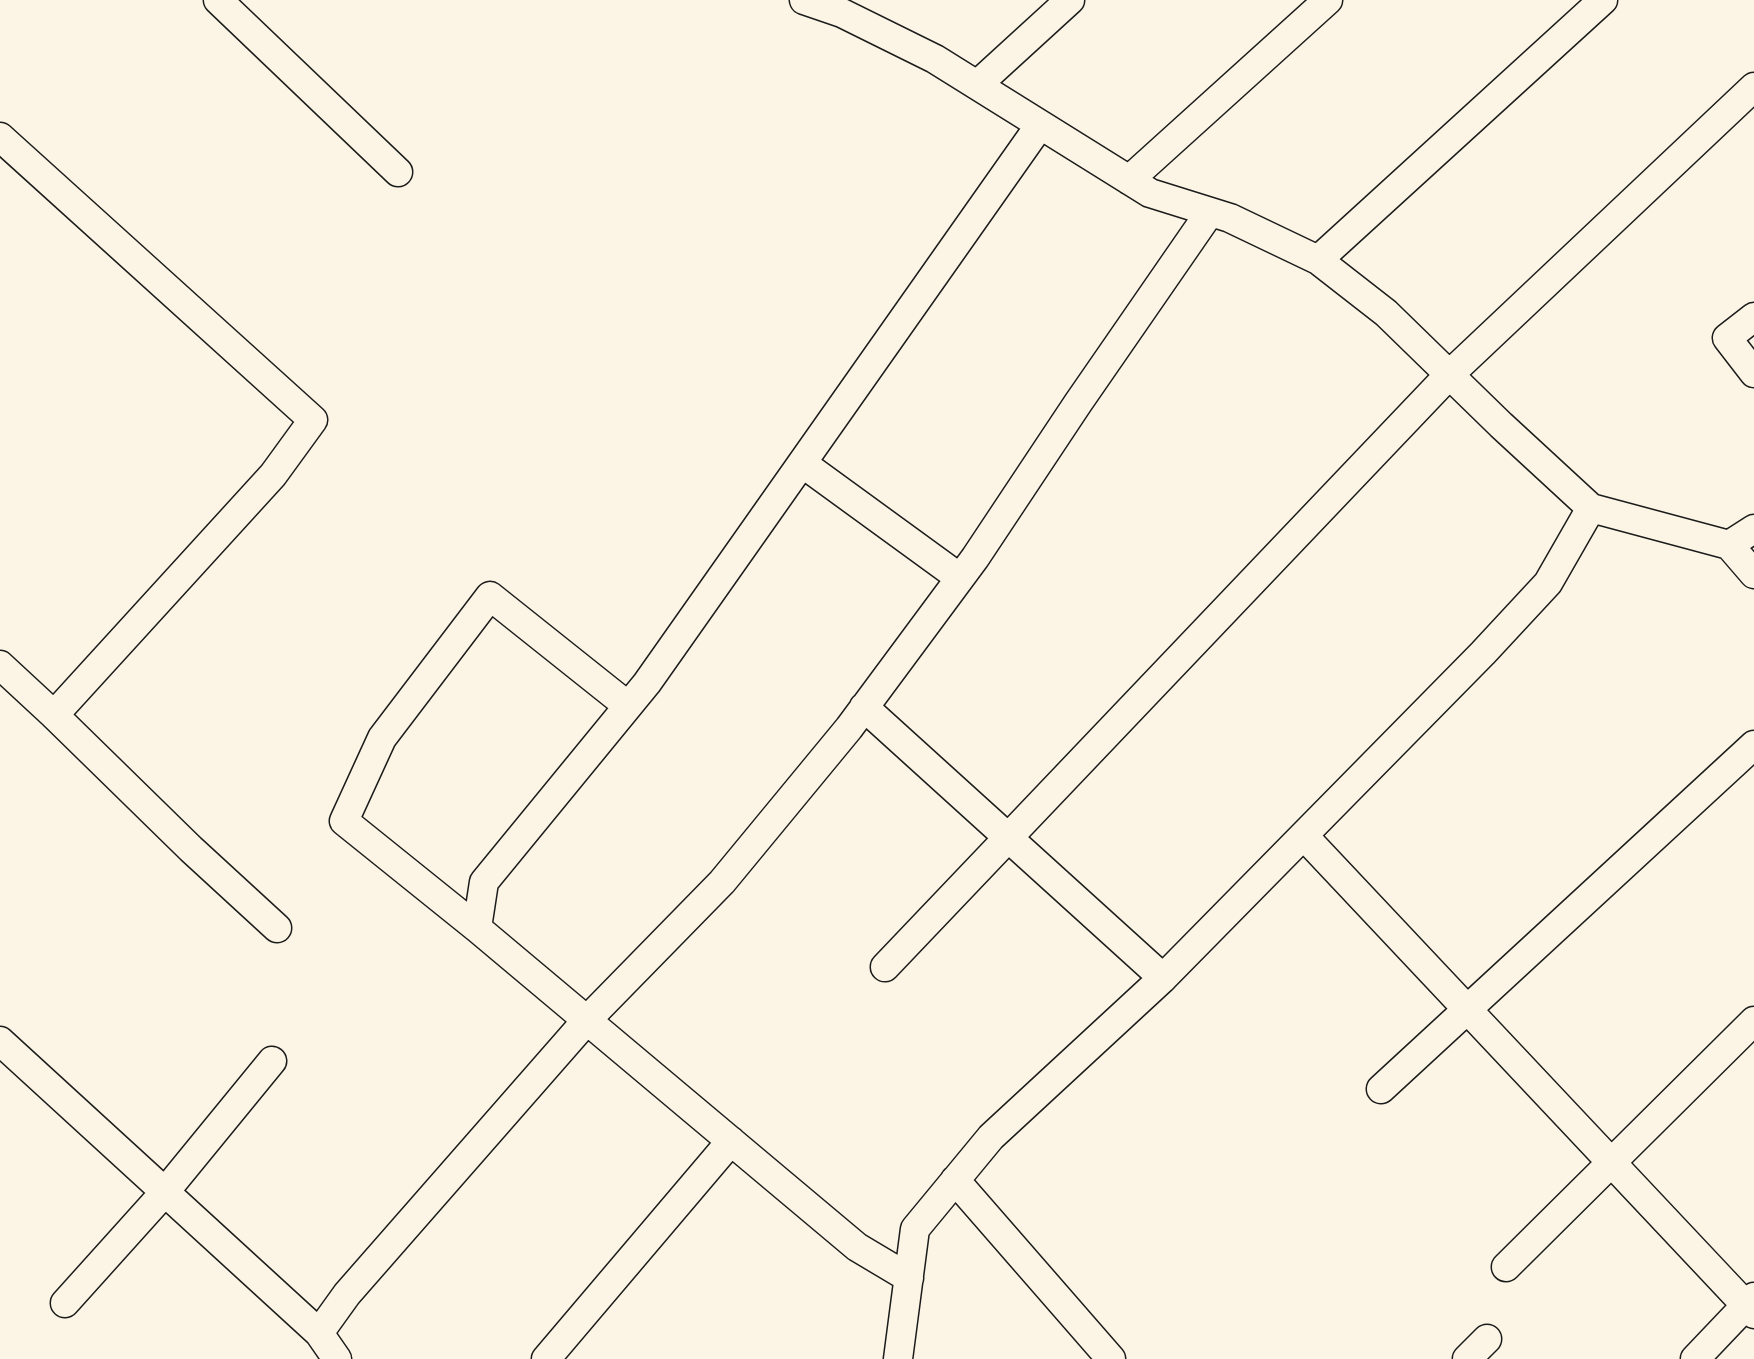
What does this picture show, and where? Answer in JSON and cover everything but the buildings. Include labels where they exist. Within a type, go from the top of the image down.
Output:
[{"type":"street","points":[[218,0],[398,172]]},
{"type":"street","points":[[804,0],[842,13],[935,59],[1150,193],[1230,218],[1318,260],[1386,313],[1449,375],[1591,508],[1729,545],[1754,574]]},
{"type":"street","points":[[977,85],[1070,0]]},
{"type":"street","points":[[1129,180],[1328,0]]},
{"type":"street","points":[[1318,260],[1603,0]]},
{"type":"street","points":[[885,967],[1449,375],[1754,87]]},
{"type":"street","points":[[477,928],[484,882],[647,683],[1040,125]]},
{"type":"street","points":[[0,136],[313,420],[273,476],[54,715]]},
{"type":"street","points":[[319,1333],[347,1294],[586,1020],[722,882],[843,736],[960,578],[1210,212]]},
{"type":"street","points":[[1754,317],[1727,338],[1754,374]]},
{"type":"street","points":[[802,463],[960,578]]},
{"type":"street","points":[[898,1359],[915,1229],[991,1136],[1163,978],[1484,653],[1548,583],[1591,508]]},
{"type":"street","points":[[1729,545],[1754,528]]},
{"type":"street","points":[[628,706],[490,596],[382,738],[344,821],[477,928],[857,1247],[909,1278]]},
{"type":"street","points":[[0,665],[277,928]]},
{"type":"street","points":[[864,707],[1163,978]]},
{"type":"street","points":[[1381,1089],[1754,745]]},
{"type":"street","points":[[1304,836],[1612,1162],[1751,1305],[1695,1359]]},
{"type":"street","points":[[1506,1266],[1754,1021]]},
{"type":"street","points":[[2,1048],[319,1333],[337,1359]]},
{"type":"street","points":[[65,1303],[164,1193],[272,1061]]},
{"type":"street","points":[[546,1359],[731,1141]]},
{"type":"street","points":[[955,1180],[1111,1359]]},
{"type":"street","points":[[1467,1359],[1487,1339]]}]
